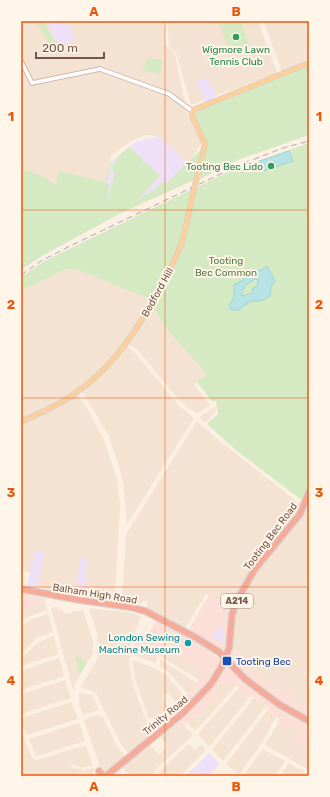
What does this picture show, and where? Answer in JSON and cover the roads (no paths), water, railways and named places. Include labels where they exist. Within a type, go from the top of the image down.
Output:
[{"type":"highway","name":"Tooting Bec Road","points":[[225,658],[231,640],[231,620],[236,603],[258,566],[300,514],[309,492]]},
{"type":"highway","name":"Balham High Road","points":[[21,589],[130,607],[145,611],[195,637],[225,658],[245,679],[273,700],[309,721]]},
{"type":"highway","name":"Trinity Road","points":[[104,775],[188,709],[211,684],[225,658]]},
{"type":"main road","points":[[192,111],[309,63]]},
{"type":"main road","name":"Bedford Hill","points":[[21,422],[64,401],[78,392],[94,378],[129,339],[154,299],[178,254],[182,243],[204,144],[192,116],[192,111]]},
{"type":"street","points":[[21,61],[32,79],[32,83],[100,70],[169,94],[192,111]]},
{"type":"water","points":[[289,151],[293,161],[263,171],[260,161]]},
{"type":"water","points":[[267,266],[275,281],[271,287],[270,296],[261,301],[251,301],[238,310],[231,310],[229,306],[234,297],[234,285],[243,280],[252,269],[260,271]],"holes":[[[255,279],[258,280],[258,285],[253,288],[252,293],[241,296],[244,286]]]},
{"type":"railway","points":[[21,275],[41,261],[68,247],[237,166],[283,148],[309,141]]},
{"type":"place","name":"Wigmore Lawn Tennis Club","points":[[236,37]]},
{"type":"place","name":"Tooting Bec Lido","points":[[271,166]]},
{"type":"place","name":"London Sewing Machine Museum","points":[[188,643]]},
{"type":"place","name":"Tooting Bec","points":[[227,661]]},
{"type":"park label","name":"Tooting Bec Common","points":[[226,266]]}]
